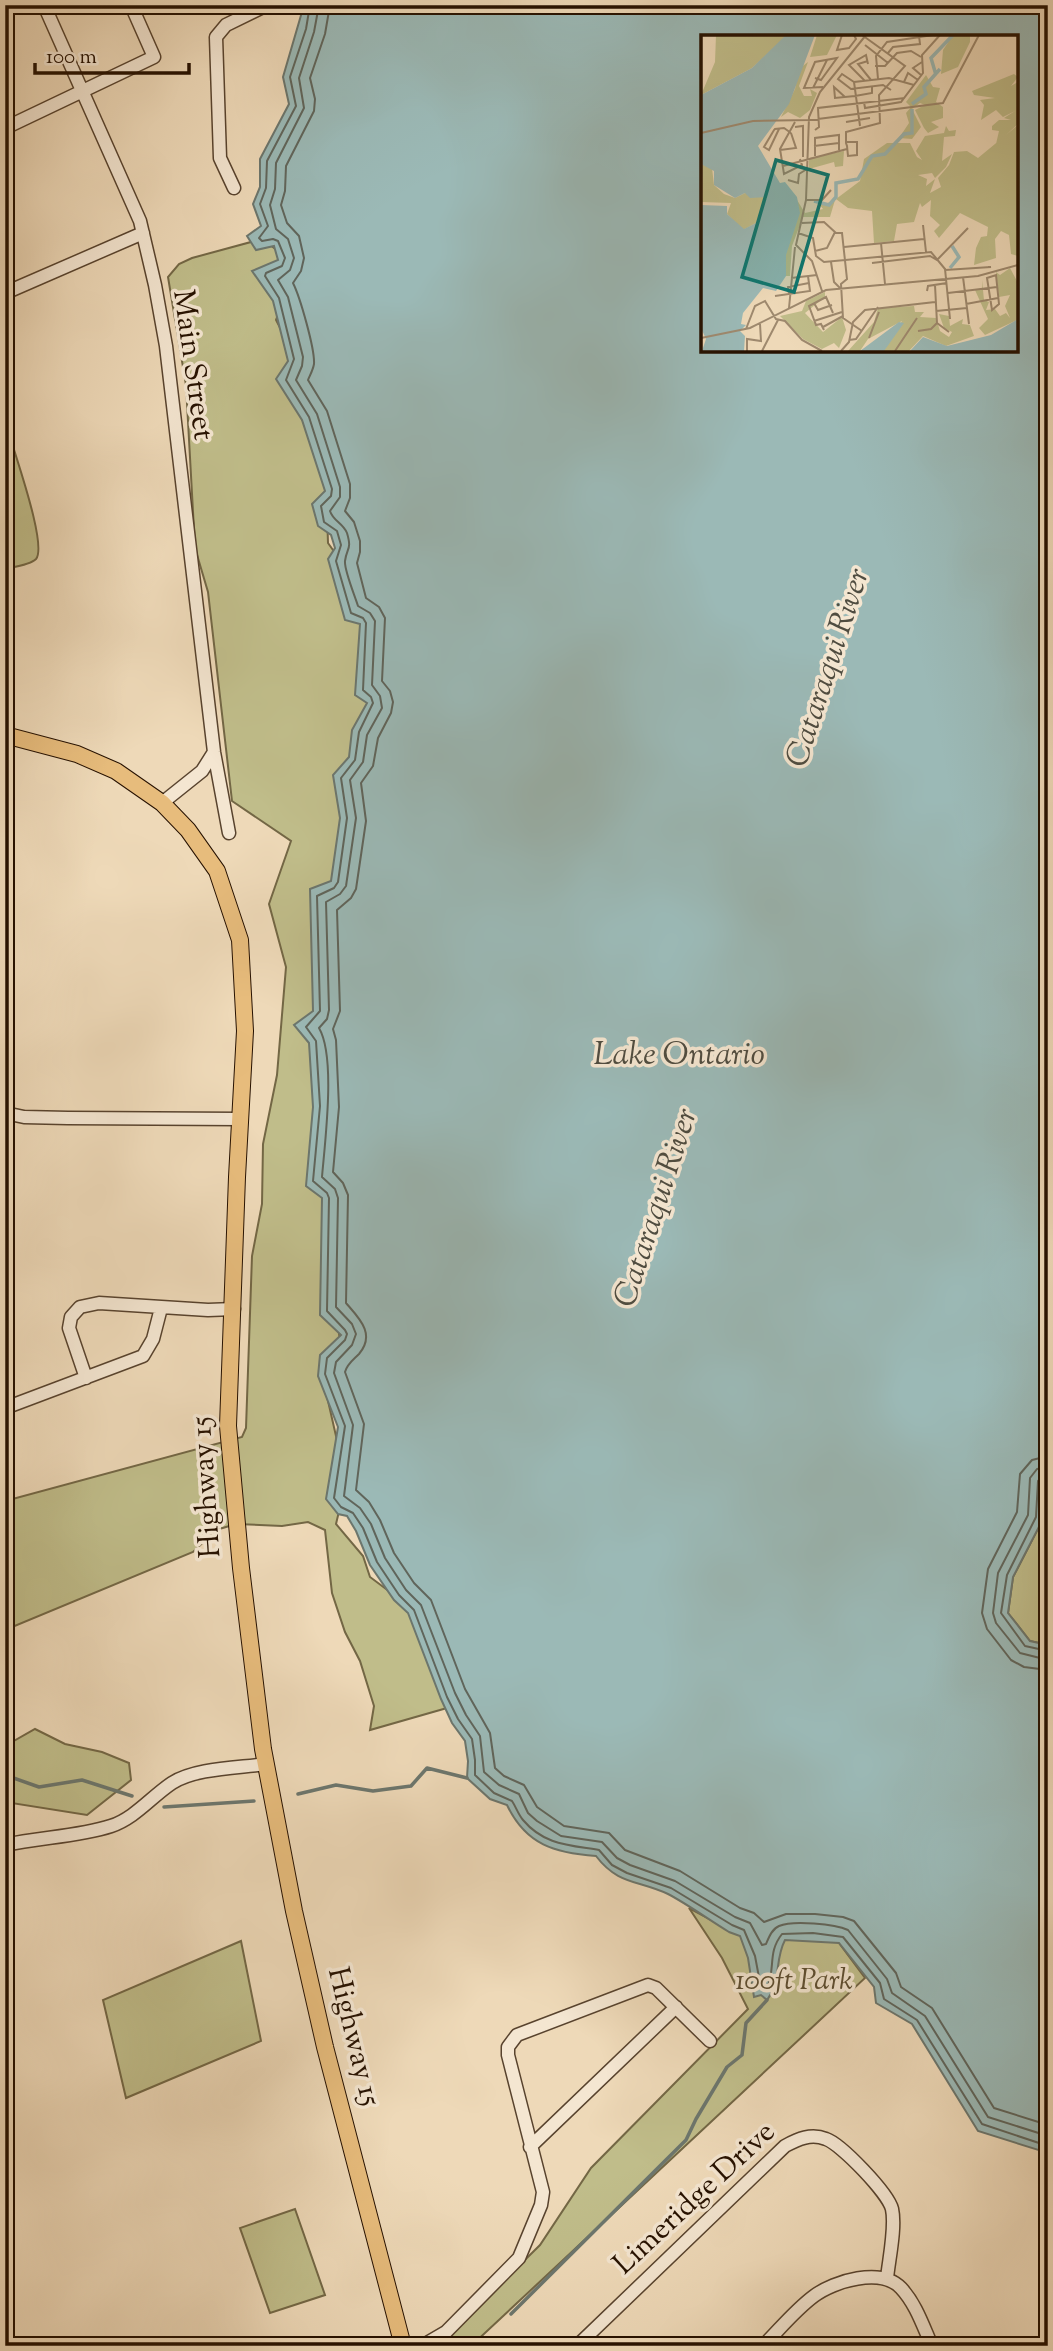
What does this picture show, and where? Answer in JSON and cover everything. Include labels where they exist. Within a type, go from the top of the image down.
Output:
[{"type":"main road","name":"Highway 15","points":[[5,735],[77,754],[116,771],[162,803],[188,831],[217,871],[240,940],[245,1021],[228,1426],[240,1568],[266,1764],[293,1911],[403,2346]]},
{"type":"street","name":"Main Street","points":[[44,5],[140,221],[155,285],[166,345],[214,752],[229,833]]},
{"type":"street","points":[[5,128],[154,57],[131,5]]},
{"type":"street","points":[[234,188],[220,158],[216,37],[226,25],[267,5]]},
{"type":"street","points":[[5,293],[143,233]]},
{"type":"street","points":[[162,803],[202,771],[214,752]]},
{"type":"street","points":[[5,1113],[46,1118],[241,1119]]},
{"type":"street","points":[[86,1378],[69,1328],[71,1317],[80,1307],[99,1304],[234,1309]]},
{"type":"street","points":[[5,1408],[143,1356],[153,1339],[162,1308]]},
{"type":"street","points":[[5,1845],[86,1833],[113,1825],[132,1815],[189,1774],[266,1764]]},
{"type":"street","points":[[422,2346],[446,2332],[519,2259],[541,2205],[543,2192],[508,2055],[508,2047],[516,2035],[648,1985],[656,1988],[710,2041]]},
{"type":"street","points":[[530,2147],[676,2007]]},
{"type":"street","name":"Limeridge Drive","points":[[578,2346],[785,2146],[803,2136],[826,2138],[888,2199],[893,2221],[887,2278]]},
{"type":"street","points":[[771,2343],[814,2295],[835,2285],[866,2278],[887,2278],[899,2286],[914,2304],[932,2346]]},
{"type":"green space","points":[[262,239],[297,265],[276,320],[303,372],[300,415],[312,439],[331,465],[327,511],[328,543],[345,567],[380,641],[334,1297],[341,1348],[326,1392],[341,1458],[341,1503],[336,1524],[363,1556],[370,1577],[398,1598],[432,1636],[447,1708],[370,1730],[374,1706],[360,1661],[345,1632],[332,1593],[325,1530],[308,1522],[282,1526],[236,1524],[216,1530],[193,1552],[5,1630],[5,1501],[242,1437],[246,1428],[252,1256],[262,1204],[263,1144],[277,1075],[286,967],[269,904],[291,841],[232,801],[208,592],[195,548],[186,385],[168,277],[179,264],[192,258]]},
{"type":"green space","points":[[12,443],[35,521],[38,551],[33,561],[5,569],[5,445]]},
{"type":"green space","points":[[1048,1354],[1048,1645],[1030,1641],[1008,1613],[1013,1577],[1043,1519]]},
{"type":"green space","points":[[35,1729],[65,1744],[102,1752],[129,1763],[131,1780],[87,1815],[5,1802],[5,1746]]},
{"type":"green space","name":"100ft Park","points":[[689,1908],[741,1936],[800,1918],[839,1943],[865,1978],[471,2346],[438,2346],[540,2245],[591,2168],[748,2009],[722,1958]]},
{"type":"green space","points":[[241,1941],[261,2041],[126,2098],[103,2000]]},
{"type":"green space","points":[[295,2209],[325,2295],[270,2313],[240,2228]]},
{"type":"water","name":"Lake Ontario","points":[[304,5],[1048,5],[1048,1354],[1043,1519],[1013,1577],[1008,1613],[1030,1641],[1048,1645],[1048,2153],[978,2131],[912,2024],[876,2003],[874,1987],[839,1943],[785,1940],[772,1993],[767,2000],[761,1995],[754,1997],[748,1958],[740,1936],[668,1894],[629,1881],[612,1872],[596,1856],[555,1849],[533,1838],[523,1829],[507,1805],[490,1799],[467,1778],[465,1741],[452,1723],[441,1699],[408,1613],[394,1600],[370,1565],[347,1516],[338,1514],[326,1499],[338,1427],[318,1376],[320,1355],[341,1335],[320,1315],[322,1198],[306,1186],[313,1107],[309,1043],[294,1025],[313,1011],[310,889],[331,881],[340,818],[333,775],[349,757],[352,730],[367,703],[355,695],[360,624],[345,620],[328,559],[335,548],[331,535],[318,526],[312,504],[325,491],[302,420],[276,379],[288,361],[273,301],[252,271],[278,260],[274,246],[256,250],[247,236],[261,226],[253,204],[260,187],[260,159],[289,104],[283,77]]},
{"type":"waterway","points":[[298,1794],[336,1785],[373,1791],[411,1786],[427,1768],[467,1778]]},
{"type":"waterway","points":[[5,1775],[39,1787],[82,1780],[132,1796]]},
{"type":"waterway","points":[[164,1807],[254,1801]]},
{"type":"waterway","points":[[511,2314],[686,2140],[727,2067],[742,2055],[746,2023],[767,2000]]},
{"type":"water label","name":"Cataraqui River","points":[[829,668]]},
{"type":"water label","name":"Cataraqui River","points":[[657,1208]]}]
